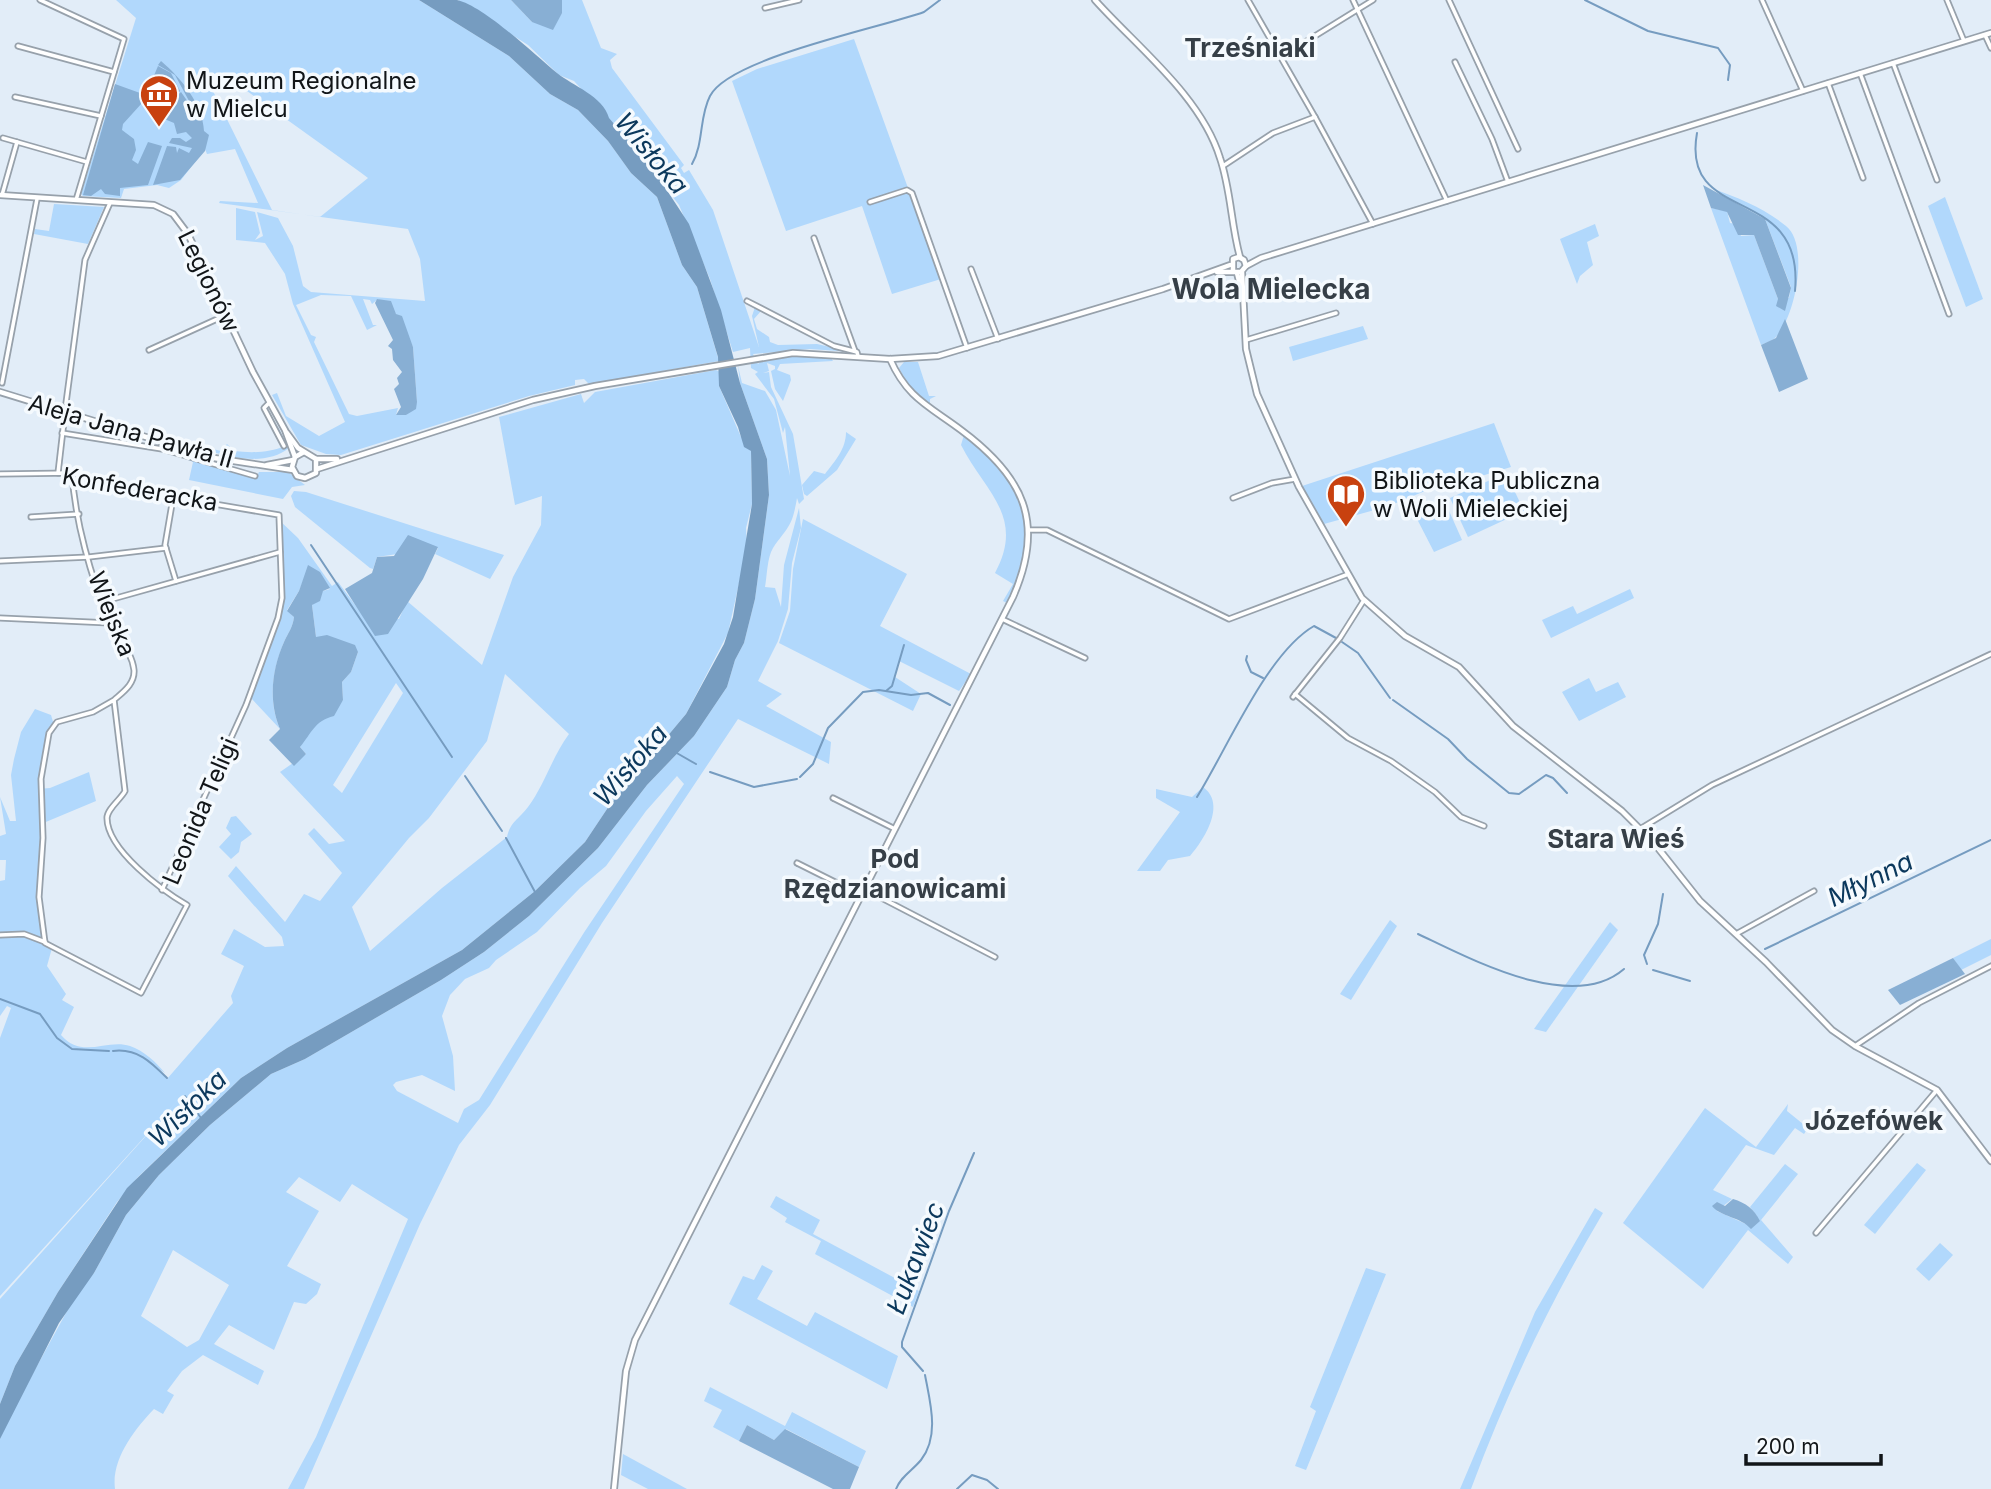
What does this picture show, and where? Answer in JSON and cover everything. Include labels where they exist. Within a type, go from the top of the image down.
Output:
[{"type":"street","points":[[40,0],[124,39],[76,202]]},
{"type":"street","points":[[765,8],[799,0]]},
{"type":"street","points":[[1095,0],[1174,83],[1212,139],[1223,166],[1234,240],[1239,258],[1246,266]]},
{"type":"street","points":[[1248,0],[1373,224]]},
{"type":"street","points":[[1353,0],[1447,201]]},
{"type":"street","points":[[1281,57],[1373,0]]},
{"type":"street","points":[[1449,0],[1518,149]]},
{"type":"street","points":[[1762,0],[1803,91]]},
{"type":"street","points":[[1947,0],[1964,41]]},
{"type":"street","points":[[341,459],[317,459],[304,452],[294,458],[293,470],[305,478],[313,475],[317,469],[341,459],[533,400],[583,388],[760,357],[811,352],[890,359],[922,358],[967,348],[1216,272],[1236,270],[1261,258],[1988,34],[1991,48]]},
{"type":"street","points":[[18,46],[114,72]]},
{"type":"street","points":[[1455,62],[1492,139],[1508,182]]},
{"type":"street","points":[[1893,63],[1937,180]]},
{"type":"street","points":[[1860,73],[1949,314]]},
{"type":"street","points":[[1828,83],[1863,178]]},
{"type":"street","points":[[15,97],[100,116]]},
{"type":"street","points":[[1223,166],[1273,133],[1315,117]]},
{"type":"street","points":[[3,138],[87,162]]},
{"type":"street","points":[[1,195],[17,142]]},
{"type":"street","points":[[870,202],[907,190],[912,193],[967,348]]},
{"type":"street","name":"Legionów","points":[[1,195],[154,205],[173,214],[188,234],[269,403],[285,430],[304,452]]},
{"type":"street","points":[[2,383],[37,199]]},
{"type":"street","points":[[66,403],[85,260],[110,203]]},
{"type":"street","points":[[814,238],[858,356]]},
{"type":"street","points":[[1239,258],[1261,258]]},
{"type":"street","points":[[1239,258],[1236,270],[1241,290],[1245,340],[1257,394],[1295,479],[1346,575],[1364,600],[1405,636],[1459,667],[1513,726],[1640,829],[1700,901],[1819,1018],[1854,1046],[1937,1090],[1991,1161]]},
{"type":"street","points":[[971,269],[998,339]]},
{"type":"street","points":[[747,301],[834,346],[855,351]]},
{"type":"street","points":[[1245,340],[1336,313]]},
{"type":"street","points":[[149,350],[226,315]]},
{"type":"street","points":[[614,1489],[626,1371],[635,1340],[1002,619],[1024,569],[1029,530],[1021,496],[997,460],[913,396],[899,379],[890,359]]},
{"type":"street","name":"Aleja Jana Pawła II","points":[[0,392],[214,458],[293,470]]},
{"type":"street","points":[[269,403],[264,408],[284,446]]},
{"type":"street","points":[[58,473],[64,421]]},
{"type":"street","name":"Legionów","points":[[285,430],[294,458]]},
{"type":"street","points":[[62,433],[162,449],[256,477]]},
{"type":"street","name":"Aleja Jana Pawła II","points":[[263,466],[294,458]]},
{"type":"street","points":[[317,459],[317,469]]},
{"type":"street","name":"Konfederacka","points":[[0,474],[72,473],[173,497],[279,515]]},
{"type":"street","name":"Wiejska","points":[[72,473],[89,556],[103,602],[110,623],[128,650],[134,671],[133,679],[114,700]]},
{"type":"street","points":[[1233,498],[1272,483],[1295,479]]},
{"type":"street","points":[[173,497],[166,548],[176,581]]},
{"type":"street","points":[[31,517],[79,514]]},
{"type":"street","name":"Leonida Teligi","points":[[46,943],[141,993],[187,905],[162,891],[246,705],[278,618],[282,598],[279,515]]},
{"type":"street","points":[[1029,530],[1047,530],[1229,619],[1346,575]]},
{"type":"street","points":[[0,561],[166,548]]},
{"type":"street","points":[[103,602],[281,552]]},
{"type":"street","points":[[1364,600],[1340,638],[1294,696],[1348,738],[1391,761],[1436,792],[1461,817],[1484,825]]},
{"type":"street","points":[[0,618],[110,623]]},
{"type":"street","points":[[1002,619],[1085,658]]},
{"type":"street","points":[[1640,829],[1712,785],[1991,654]]},
{"type":"street","points":[[46,943],[39,897],[43,838],[41,786],[49,733],[57,722],[93,712],[114,700],[125,791],[109,812],[108,821],[133,863],[162,891]]},
{"type":"street","points":[[833,798],[895,829]]},
{"type":"street","points":[[797,863],[861,895]]},
{"type":"street","points":[[864,889],[995,957]]},
{"type":"street","points":[[1736,934],[1814,891]]},
{"type":"street","points":[[0,935],[24,934],[46,943]]},
{"type":"street","points":[[1854,1046],[1919,1003],[1991,966]]},
{"type":"street","points":[[1816,1233],[1937,1090]]},
{"type":"shaded area","points":[[116,0],[419,0],[509,56],[550,94],[578,110],[608,141],[631,173],[657,197],[682,265],[697,287],[719,361],[589,384],[584,379],[575,380],[575,385],[529,396],[341,455],[326,454],[301,445],[272,395],[277,393],[286,416],[319,436],[345,422],[293,304],[285,274],[265,243],[236,240],[236,208],[255,212],[260,233],[255,240],[263,236],[257,212],[278,218],[293,246],[303,286],[311,292],[425,301],[420,259],[408,229],[320,217],[368,178],[222,73],[210,85],[272,210],[307,215],[219,203],[258,203],[235,149],[207,154],[205,149],[181,180],[169,188],[157,185],[124,189],[121,198],[83,196],[81,194],[136,18]],"holes":[[[321,295],[351,296],[367,330],[377,325],[373,325],[363,299],[370,300],[372,304],[378,299],[396,314],[413,347],[417,402],[406,415],[396,415],[398,408],[357,416],[349,414],[314,342],[316,337],[311,335],[296,305]]]},
{"type":"shaded area","points":[[419,0],[457,0],[481,11],[557,73],[594,98],[655,172],[689,224],[721,310],[740,383],[767,459],[769,495],[755,599],[744,643],[735,660],[727,687],[694,736],[647,785],[598,848],[529,916],[484,952],[441,980],[305,1059],[271,1074],[210,1125],[159,1175],[126,1215],[94,1273],[59,1323],[0,1439],[0,1404],[15,1366],[58,1292],[127,1188],[241,1078],[287,1048],[462,950],[535,891],[585,842],[609,806],[686,714],[724,644],[733,617],[752,504],[751,451],[744,447],[719,386],[718,357],[697,287],[682,265],[657,197],[631,173],[608,141],[578,110],[550,94],[509,56]]},
{"type":"shaded area","points":[[458,0],[511,0],[532,22],[562,13],[562,0],[582,0],[601,48],[617,54],[610,60],[612,68],[684,165],[681,168],[684,173],[689,170],[713,210],[759,347],[752,316],[755,307],[825,343],[761,311],[754,319],[757,329],[769,337],[770,342],[778,345],[817,344],[852,352],[810,349],[753,354],[758,364],[761,361],[806,355],[830,357],[833,361],[780,364],[777,370],[790,375],[791,380],[783,401],[775,389],[771,371],[775,366],[767,363],[769,371],[763,373],[769,372],[771,387],[793,434],[804,499],[799,504],[797,498],[791,521],[770,557],[765,587],[775,588],[781,607],[784,565],[799,508],[801,528],[792,563],[788,609],[778,641],[758,681],[782,694],[766,706],[831,742],[829,764],[738,719],[602,923],[490,1105],[459,1145],[420,1224],[304,1489],[288,1489],[316,1437],[408,1219],[352,1184],[340,1202],[299,1177],[286,1192],[319,1211],[287,1266],[321,1284],[317,1294],[306,1304],[294,1302],[274,1350],[229,1325],[214,1344],[264,1371],[258,1385],[203,1355],[182,1371],[167,1391],[174,1395],[163,1414],[154,1409],[132,1435],[117,1467],[115,1489],[0,1489],[0,1439],[3,1428],[78,1291],[94,1273],[126,1215],[159,1175],[210,1125],[271,1074],[305,1059],[441,980],[484,952],[529,916],[598,848],[647,785],[694,736],[727,687],[735,660],[744,643],[755,599],[769,495],[767,459],[740,383],[738,366],[742,383],[765,391],[776,410],[790,476],[785,427],[783,433],[774,399],[755,374],[758,372],[751,368],[750,348],[733,352],[710,279],[679,205],[629,141],[574,81],[559,75],[528,45]],"holes":[[[677,776],[684,784],[585,931],[479,1100],[464,1109],[458,1123],[397,1091],[393,1085],[396,1082],[422,1075],[455,1091],[453,1056],[442,1016],[450,995],[465,979],[489,968],[496,960],[537,932],[606,866],[646,811]],[[173,1250],[229,1285],[199,1340],[187,1347],[141,1316]]]},
{"type":"shaded area","points":[[511,0],[562,0],[562,13],[553,30],[532,22]]},
{"type":"shaded area","points":[[854,39],[941,279],[892,294],[862,206],[786,231],[732,81],[757,69]]},
{"type":"shaded area","points":[[161,61],[176,75],[195,101],[204,131],[209,135],[205,151],[180,180],[153,185],[167,146],[176,147],[177,153],[179,148],[189,153],[192,148],[169,143],[172,138],[180,138],[186,142],[192,138],[186,132],[177,134],[174,123],[162,118],[165,111],[169,110],[170,102],[181,92],[195,112],[175,75],[158,65]]},
{"type":"shaded area","points":[[158,66],[171,73],[180,91],[169,101],[163,101],[150,85]]},
{"type":"shaded area","points":[[115,84],[140,93],[146,87],[153,94],[152,100],[157,110],[154,115],[149,114],[142,103],[123,124],[122,130],[134,139],[136,150],[132,160],[138,164],[148,142],[162,146],[148,185],[120,188],[120,196],[105,194],[101,189],[91,196],[83,195]]},
{"type":"shaded area","points":[[1703,185],[1765,219],[1791,288],[1785,311],[1776,306],[1778,299],[1754,235],[1738,235],[1727,212],[1711,208]]},
{"type":"shaded area","points":[[1711,188],[1760,209],[1786,226],[1793,235],[1798,265],[1794,299],[1782,329],[1774,339],[1761,345],[1711,208],[1727,211],[1730,223],[1736,224],[1741,236],[1754,235],[1778,299],[1789,298],[1791,287],[1765,219]]},
{"type":"shaded area","points":[[1945,197],[1983,299],[1966,307],[1928,206]]},
{"type":"shaded area","points":[[54,204],[104,207],[88,244],[34,234],[35,229],[49,231]]},
{"type":"shaded area","points":[[1595,224],[1599,236],[1587,242],[1593,265],[1580,276],[1577,284],[1560,239]]},
{"type":"shaded area","points":[[377,299],[391,301],[396,314],[402,316],[413,347],[417,402],[416,409],[406,415],[396,415],[401,407],[394,389],[399,384],[397,378],[402,372],[393,360],[392,349],[388,346],[393,340],[375,303]]},
{"type":"shaded area","points":[[1785,319],[1808,379],[1779,392],[1761,345],[1776,338]]},
{"type":"shaded area","points":[[1363,326],[1368,339],[1293,361],[1289,347]]},
{"type":"shaded area","points":[[904,362],[918,362],[929,396],[936,396],[930,399],[930,405],[910,388],[899,368]]},
{"type":"shaded area","points":[[716,370],[720,372],[719,386],[741,437],[751,451],[752,504],[746,528],[747,547],[728,633],[686,714],[609,806],[585,842],[535,891],[462,950],[287,1048],[241,1078],[138,1177],[117,1202],[58,1292],[15,1366],[0,1404],[0,1299],[179,1099],[0,1296],[0,1038],[11,1008],[7,1006],[0,1016],[0,881],[5,880],[6,860],[0,860],[0,836],[6,834],[0,797],[10,821],[16,821],[11,775],[21,732],[35,709],[51,715],[54,725],[38,789],[50,788],[89,772],[96,801],[41,824],[39,907],[45,938],[52,948],[47,966],[66,994],[62,1000],[74,1007],[61,1035],[77,1046],[121,1044],[135,1048],[158,1065],[165,1073],[156,1067],[167,1079],[233,1003],[231,996],[244,966],[221,954],[234,929],[265,947],[284,946],[282,937],[228,876],[236,866],[285,922],[304,894],[320,901],[342,873],[308,834],[314,828],[329,844],[345,841],[280,772],[306,754],[300,747],[308,732],[343,700],[342,682],[351,672],[358,652],[316,637],[312,605],[323,591],[330,589],[309,566],[299,591],[287,610],[294,617],[274,675],[274,708],[280,729],[251,698],[283,608],[279,520],[298,538],[332,586],[338,582],[362,614],[399,619],[407,601],[482,665],[513,577],[541,525],[542,496],[515,505],[499,417],[581,394],[584,403],[595,392]],"holes":[[[505,674],[569,734],[534,798],[513,824],[507,837],[442,888],[370,951],[352,907],[429,818],[487,741]],[[396,683],[403,693],[342,793],[333,785]]]},
{"type":"shaded area","points":[[1494,423],[1511,467],[1445,487],[1437,486],[1389,506],[1324,524],[1302,486]]},
{"type":"shaded area","points":[[277,425],[289,448],[268,457],[231,457],[197,445],[221,451],[227,444],[234,451],[273,450],[285,446]]},
{"type":"shaded area","points":[[846,432],[856,439],[837,470],[807,496],[802,485],[814,471],[825,474],[842,449]]},
{"type":"shaded area","points":[[964,435],[1002,471],[1022,510],[1024,554],[1018,578],[1007,603],[1003,601],[1013,584],[995,573],[1003,553],[1006,535],[1004,520],[990,491],[961,445]]},
{"type":"shaded area","points":[[173,453],[256,478],[259,472],[288,472],[305,485],[292,487],[283,499],[189,480],[193,462]]},
{"type":"shaded area","points":[[1506,473],[1524,511],[1468,537],[1450,498]]},
{"type":"shaded area","points":[[294,491],[306,492],[504,555],[490,579],[435,554],[438,548],[377,557],[373,569],[295,507],[291,496]]},
{"type":"shaded area","points":[[1446,504],[1462,540],[1434,552],[1416,517]]},
{"type":"shaded area","points":[[803,519],[907,574],[880,626],[971,674],[959,691],[899,661],[895,677],[921,694],[913,711],[779,643],[790,611],[793,569]]},
{"type":"shaded area","points":[[408,535],[438,547],[423,579],[388,634],[375,636],[345,589],[372,573],[377,557],[394,556]]},
{"type":"shaded area","points":[[308,565],[320,572],[330,588],[323,591],[320,601],[312,605],[316,637],[327,635],[355,645],[358,652],[351,672],[342,682],[343,700],[334,716],[322,721],[311,732],[300,747],[306,754],[294,766],[269,740],[280,729],[274,707],[273,685],[280,652],[294,617],[287,611],[299,591]]},
{"type":"shaded area","points":[[1630,589],[1634,598],[1551,638],[1542,620],[1573,606],[1577,614]]},
{"type":"shaded area","points":[[1589,678],[1596,692],[1618,682],[1626,697],[1579,721],[1562,692]]},
{"type":"shaded area","points":[[1203,787],[1210,794],[1213,812],[1207,832],[1196,849],[1190,856],[1168,860],[1160,871],[1137,871],[1180,812],[1156,798],[1156,789],[1192,797]]},
{"type":"shaded area","points":[[236,816],[252,834],[241,842],[239,852],[231,859],[219,847],[231,834],[226,828],[231,817]]},
{"type":"shaded area","points":[[1390,920],[1397,926],[1351,1000],[1340,994]]},
{"type":"shaded area","points":[[1610,922],[1618,930],[1546,1032],[1534,1029]]},
{"type":"shaded area","points":[[1991,939],[1991,955],[1961,970],[1953,958]]},
{"type":"shaded area","points":[[1953,958],[1965,974],[1900,1005],[1888,990]]},
{"type":"shaded area","points":[[1788,1104],[1787,1111],[1808,1128],[1804,1134],[1795,1128],[1774,1155],[1746,1145],[1713,1190],[1732,1199],[1717,1211],[1748,1225],[1757,1216],[1750,1207],[1785,1164],[1798,1174],[1761,1220],[1793,1257],[1788,1264],[1748,1230],[1703,1289],[1623,1223],[1705,1108],[1756,1147]]},
{"type":"shaded area","points":[[1917,1163],[1926,1170],[1875,1234],[1864,1225]]},
{"type":"shaded area","points":[[776,1196],[820,1220],[813,1234],[919,1291],[913,1307],[815,1254],[821,1241],[785,1222],[787,1218],[770,1207]]},
{"type":"shaded area","points":[[1733,1199],[1749,1207],[1758,1217],[1760,1221],[1751,1229],[1712,1206],[1717,1202],[1725,1206]]},
{"type":"shaded area","points":[[1595,1208],[1603,1213],[1531,1348],[1499,1417],[1471,1489],[1460,1489],[1535,1312]]},
{"type":"shaded area","points":[[1940,1243],[1953,1255],[1929,1281],[1916,1269]]},
{"type":"shaded area","points":[[762,1265],[773,1271],[757,1299],[807,1326],[815,1312],[898,1356],[887,1389],[729,1304],[743,1276],[754,1280]]},
{"type":"shaded area","points":[[1366,1268],[1386,1274],[1306,1470],[1295,1466],[1316,1411],[1310,1407]]},
{"type":"shaded area","points":[[710,1387],[785,1426],[792,1412],[866,1451],[859,1467],[786,1429],[774,1440],[747,1425],[739,1441],[713,1427],[722,1410],[704,1401]]},
{"type":"shaded area","points":[[747,1425],[774,1440],[785,1429],[859,1467],[850,1489],[833,1489],[739,1441]]},
{"type":"shaded area","points":[[623,1454],[687,1489],[648,1489],[621,1475]]},
{"type":"waterway","name":"Wisłoka","points":[[692,164],[710,96],[723,82],[774,57],[924,12],[940,0]]},
{"type":"waterway","points":[[1585,0],[1648,31],[1718,48],[1730,65],[1728,80]]},
{"type":"waterway","points":[[1697,133],[1697,162],[1707,182],[1723,195],[1764,217],[1782,233],[1793,256],[1795,291]]},
{"type":"waterway","points":[[311,545],[452,757]]},
{"type":"waterway","points":[[1197,797],[1249,704],[1280,657],[1314,626],[1336,638]]},
{"type":"waterway","points":[[1342,642],[1358,653],[1390,698]]},
{"type":"waterway","points":[[886,691],[892,686],[904,645]]},
{"type":"waterway","points":[[1247,656],[1251,672],[1263,678]]},
{"type":"waterway","points":[[800,777],[813,764],[828,728],[863,692],[879,690],[911,695],[928,693],[950,705]]},
{"type":"waterway","points":[[1393,700],[1448,739],[1467,759],[1509,793],[1519,794],[1546,775],[1553,778],[1567,793]]},
{"type":"waterway","name":"Wisłoka","points":[[675,752],[696,764]]},
{"type":"waterway","points":[[710,772],[754,787],[797,779]]},
{"type":"waterway","points":[[465,776],[502,831]]},
{"type":"waterway","points":[[506,838],[535,892]]},
{"type":"waterway","name":"Młynna","points":[[1765,949],[1991,840]]},
{"type":"waterway","name":"Młynna","points":[[1647,964],[1644,955],[1658,924],[1663,894]]},
{"type":"waterway","points":[[1418,934],[1493,968],[1550,984],[1577,986],[1602,981],[1624,969]]},
{"type":"waterway","name":"Młynna","points":[[1653,970],[1690,981]]},
{"type":"waterway","points":[[0,999],[40,1014],[57,1038],[72,1049],[109,1051]]},
{"type":"waterway","points":[[113,1051],[136,1054],[167,1078]]},
{"type":"waterway","name":"Wisłoka","points":[[185,1096],[201,1118]]},
{"type":"waterway","name":"Łukawiec","points":[[923,1371],[902,1347],[902,1342],[949,1211],[974,1153]]},
{"type":"waterway","name":"Łukawiec","points":[[896,1489],[921,1460],[930,1440],[932,1419],[925,1375]]},
{"type":"waterway","name":"Łukawiec","points":[[957,1489],[972,1475],[987,1480],[998,1489]]},
{"type":"place","name":"Muzeum Regionalne w Mielcu","points":[[159,128]]},
{"type":"place","name":"Biblioteka Publiczna w Woli Mieleckiej","points":[[1346,528]]},
{"type":"district","name":"Trześniaki","points":[[1250,47]]},
{"type":"district","name":"Wola Mielecka","points":[[1271,289]]},
{"type":"district","name":"Stara Wieś","points":[[1616,838]]},
{"type":"district","name":"Pod Rzędzianowicami","points":[[895,872]]},
{"type":"district","name":"Józefówek","points":[[1874,1120]]}]
